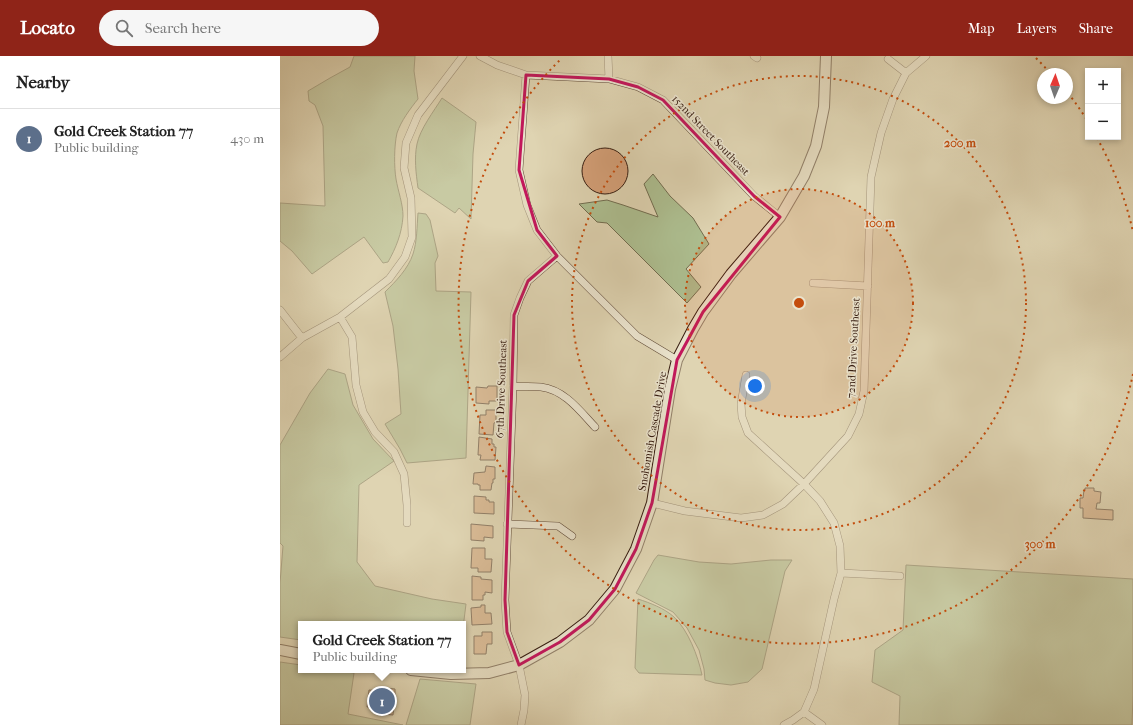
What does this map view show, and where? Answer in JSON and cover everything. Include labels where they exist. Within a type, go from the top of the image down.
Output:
[{"type":"street","points":[[280,357],[302,338],[340,316],[389,280],[405,257],[412,237],[410,198],[404,168],[406,143],[418,115],[463,56]]},
{"type":"street","name":"152nd Street Southeast","points":[[480,56],[497,65],[526,75],[609,79],[638,87],[663,100],[754,196],[780,217]]},
{"type":"street","points":[[608,56],[609,79]]},
{"type":"street","name":"Snohomish Cascade Drive","points":[[441,673],[489,673],[519,665],[560,642],[589,620],[615,589],[636,550],[652,503],[670,389],[677,360],[703,312],[732,274],[780,217],[804,176],[816,146],[824,106],[826,56]]},
{"type":"street","name":"72nd Drive Southeast","points":[[652,503],[685,511],[741,518],[763,515],[784,504],[848,436],[859,414],[864,391],[872,177],[884,126],[893,99],[906,73],[926,56]]},
{"type":"street","points":[[888,59],[906,73]]},
{"type":"street","points":[[526,75],[519,170],[527,205],[537,230],[557,256],[637,336],[677,360]]},
{"type":"street","name":"67th Drive Southeast","points":[[521,725],[524,710],[524,695],[519,665],[507,632],[505,600],[513,386],[514,315],[528,280],[557,256]]},
{"type":"street","points":[[813,283],[868,286]]},
{"type":"street","points":[[280,310],[302,338]]},
{"type":"street","points":[[340,316],[352,337],[356,385],[363,412],[374,432],[394,452],[404,474],[407,523]]},
{"type":"street","points":[[746,376],[741,404],[742,417],[748,432],[804,484],[820,502],[834,523],[840,546],[841,573],[814,689],[804,712],[784,725]]},
{"type":"street","points":[[513,386],[542,387],[556,391],[566,397],[595,427]]},
{"type":"street","points":[[508,524],[558,526],[572,536]]},
{"type":"street","points":[[841,573],[900,576]]},
{"type":"street","points":[[280,650],[298,653]]},
{"type":"street","points":[[804,712],[822,725]]},
{"type":"highlighted area","points":[[526,75],[609,79],[638,87],[663,100],[754,196],[780,217],[703,312],[677,360],[652,503],[636,549],[615,589],[589,620],[560,642],[519,665],[507,632],[505,600],[514,315],[528,281],[557,256],[537,230],[519,170]]},
{"type":"green space","points":[[354,56],[415,56],[414,71],[418,99],[401,124],[397,133],[395,144],[395,174],[403,211],[400,234],[388,262],[383,263],[364,237],[312,274],[292,251],[280,241],[280,203],[325,206],[323,126],[315,105],[309,101],[308,91],[350,67]]},
{"type":"green space","points":[[442,98],[476,122],[473,154],[471,219],[459,208],[455,213],[418,188],[415,160],[417,144],[424,126]]},
{"type":"green space","points":[[653,174],[670,196],[693,218],[709,244],[686,269],[701,287],[687,303],[607,223],[597,222],[579,204],[607,200],[658,217],[644,184]]},
{"type":"green space","points":[[418,213],[426,214],[430,220],[438,256],[435,263],[436,291],[471,292],[466,458],[407,463],[385,424],[401,414],[393,326],[385,292],[401,274],[411,259],[417,234]]},
{"type":"green space","points":[[328,369],[345,374],[353,405],[373,439],[394,461],[359,485],[357,562],[375,586],[432,599],[466,604],[464,621],[298,621],[298,640],[280,637],[280,583],[283,546],[280,543],[280,445],[310,393]]},
{"type":"green space","points":[[658,555],[699,562],[731,564],[771,560],[792,560],[785,571],[762,669],[748,682],[731,685],[705,680],[699,650],[687,628],[673,612],[636,593]]},
{"type":"green space","points":[[906,565],[1133,579],[1132,725],[899,725],[900,696],[872,682],[875,650],[903,630]]},
{"type":"green space","points":[[638,599],[666,611],[679,622],[692,644],[702,675],[639,673],[635,668]]},
{"type":"green space","points":[[280,662],[298,665],[298,673],[354,673],[348,714],[403,725],[280,725]]},
{"type":"green space","points":[[420,679],[476,684],[470,725],[406,725]]},
{"type":"building","points":[[605,148],[618,152],[624,158],[628,171],[624,184],[618,190],[605,194],[592,190],[586,184],[582,171],[586,158],[592,152]]},
{"type":"building","points":[[488,386],[497,386],[497,401],[489,401],[489,404],[476,403],[476,387],[487,388]]},
{"type":"building","points":[[486,410],[496,410],[496,422],[494,423],[493,435],[479,434],[480,415],[486,415]]},
{"type":"building","points":[[479,437],[492,439],[492,444],[496,447],[495,460],[480,460],[481,455],[478,455]]},
{"type":"building","points":[[486,466],[495,467],[495,479],[493,479],[491,490],[480,490],[480,485],[473,484],[474,473],[485,472]]},
{"type":"building","points":[[1085,488],[1094,488],[1094,491],[1101,492],[1100,503],[1097,503],[1096,509],[1113,510],[1113,520],[1083,518],[1083,508],[1080,508],[1080,498],[1083,498]]},
{"type":"building","points":[[474,496],[486,497],[486,500],[489,500],[489,502],[494,502],[494,514],[474,513]]},
{"type":"building","points":[[471,524],[493,526],[493,538],[484,537],[484,541],[471,540]]},
{"type":"building","points":[[472,548],[485,548],[485,559],[492,559],[491,572],[478,572],[478,568],[471,568]]},
{"type":"building","points":[[472,576],[492,580],[492,593],[485,592],[485,595],[483,595],[483,600],[472,600]]},
{"type":"building","points":[[481,605],[485,605],[485,613],[491,613],[492,624],[472,625],[471,608],[481,607]]},
{"type":"building","points":[[482,632],[492,632],[492,644],[487,644],[486,654],[474,654],[474,636],[482,636]]},
{"type":"building","points":[[384,688],[395,689],[396,705],[394,705],[393,715],[382,714],[382,708],[367,707],[369,690],[384,691]]},
{"type":"place","name":"Gold Creek Station 77","points":[[382,701]]}]
